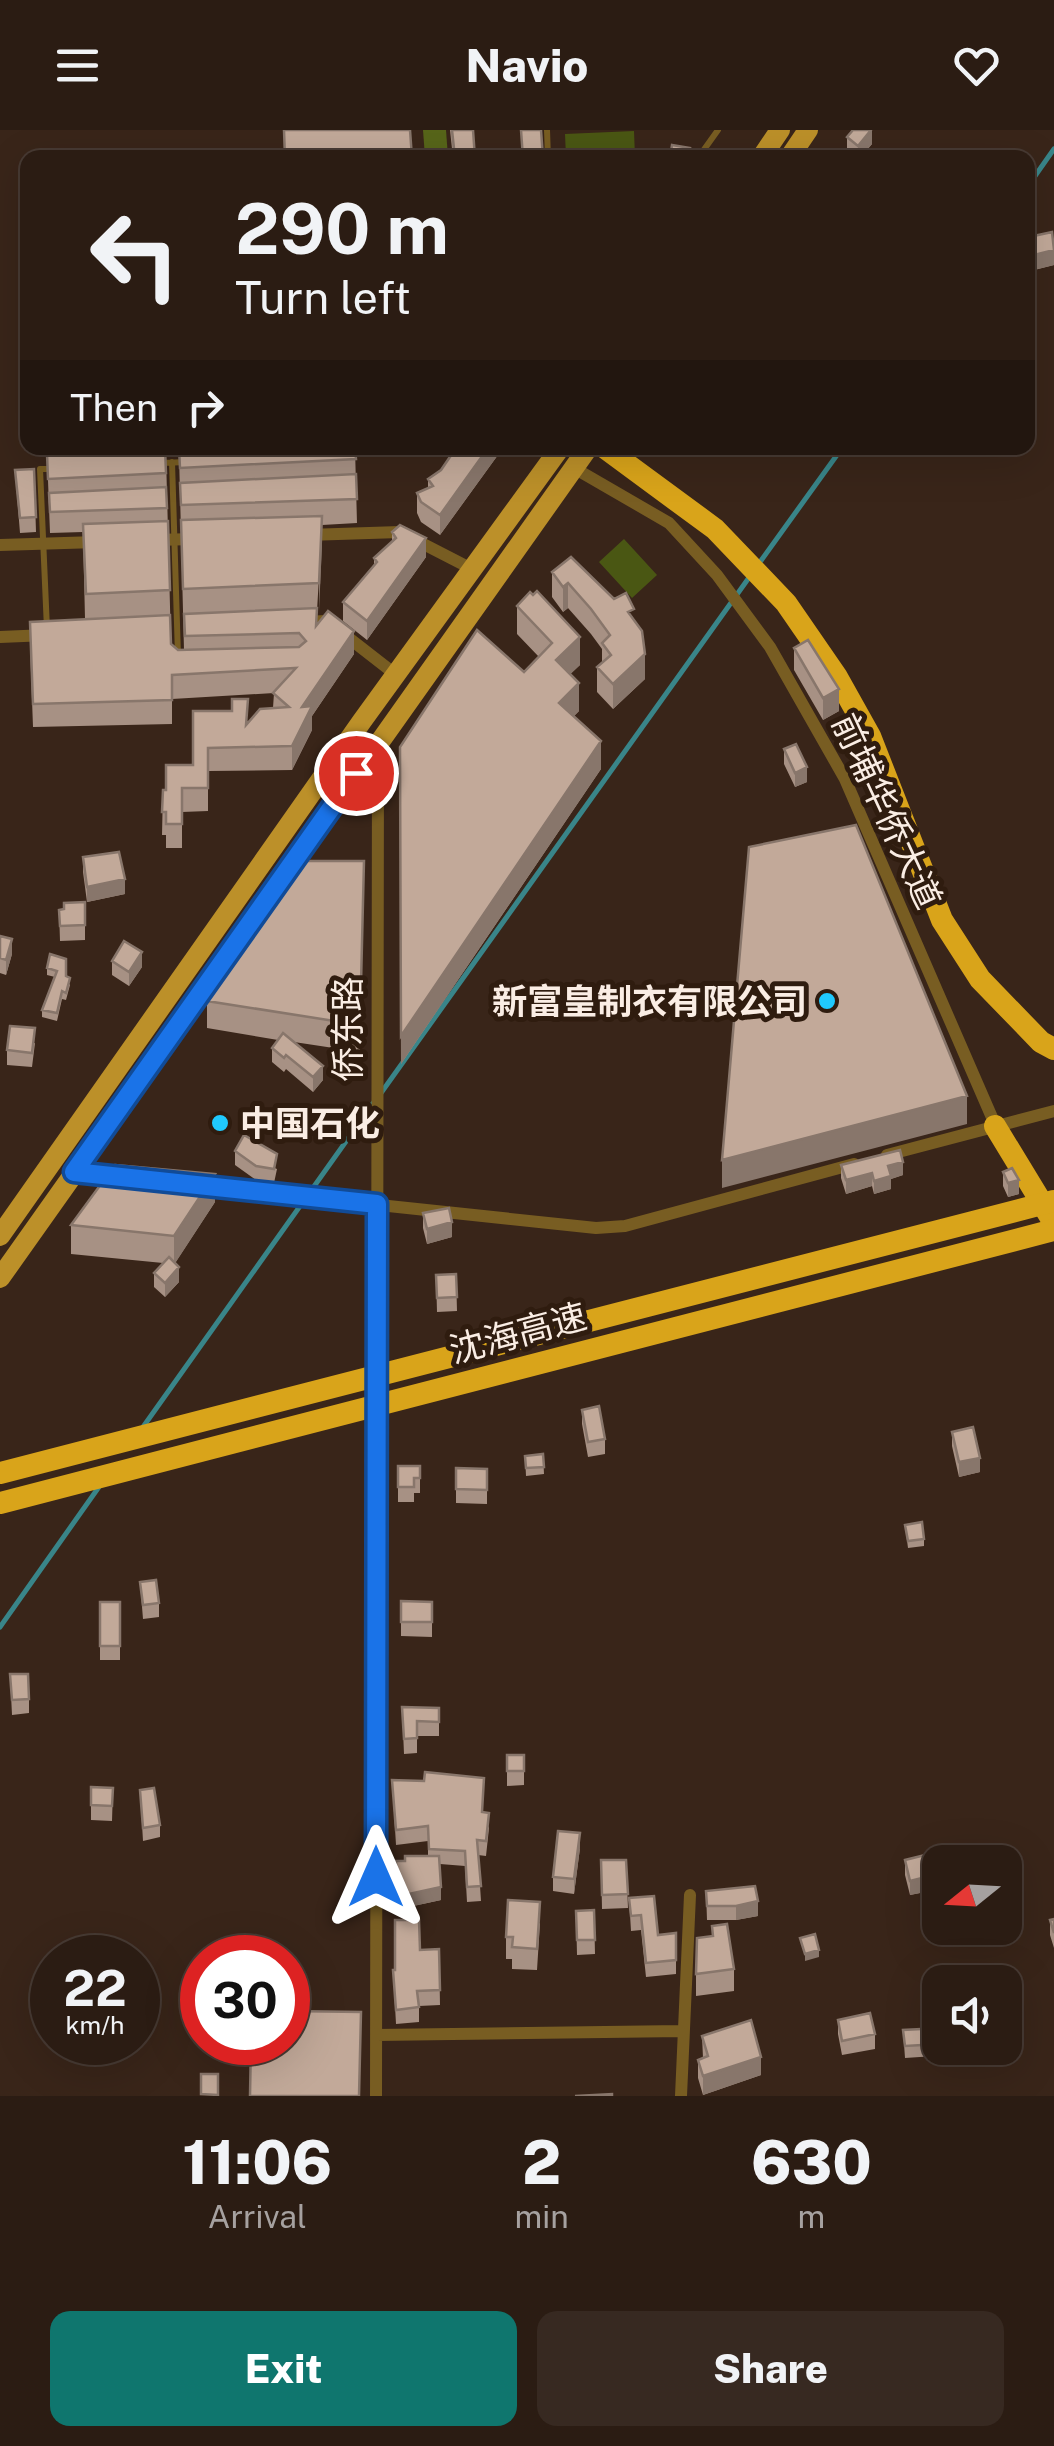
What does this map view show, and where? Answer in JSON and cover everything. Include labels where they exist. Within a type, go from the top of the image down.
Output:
[{"type":"highway","points":[[613,455],[714,530],[786,603],[837,678],[870,736],[942,920],[980,979],[1041,1042],[1054,1049]]},
{"type":"highway","points":[[996,1126],[1054,1226]]},
{"type":"highway","name":"沈海高速","points":[[0,1473],[1054,1201]]},
{"type":"highway","name":"沈海高速","points":[[0,1503],[1054,1226]]},
{"type":"main road","points":[[0,1236],[395,674],[555,455]]},
{"type":"main road","points":[[0,1278],[583,455]]},
{"type":"street","name":"前埔华侨大道","points":[[574,468],[669,523],[734,598],[770,647],[845,780],[996,1126],[1054,1248]]},
{"type":"street","points":[[287,536],[400,532],[472,570]]},
{"type":"street","points":[[136,540],[212,538]]},
{"type":"street","points":[[0,545],[118,541]]},
{"type":"street","points":[[290,623],[327,621],[395,674]]},
{"type":"street","points":[[158,630],[196,628]]},
{"type":"street","points":[[0,638],[66,634]]},
{"type":"street","name":"侨东路","points":[[376,2096],[378,742]]},
{"type":"street","points":[[187,1184],[596,1228],[624,1226],[1054,1111]]},
{"type":"street","points":[[74,1172],[130,1178]]},
{"type":"street","points":[[681,2096],[690,1895]]},
{"type":"street","points":[[376,2036],[682,2031]]},
{"type":"lane","points":[[172,462],[178,667]]},
{"type":"lane","points":[[153,463],[190,462]]},
{"type":"lane","points":[[47,635],[40,469],[58,468]]},
{"type":"lane","points":[[154,502],[191,500]]},
{"type":"lane","points":[[41,508],[60,507]]},
{"type":"green space","points":[[423,130],[446,130],[447,150],[424,150]]},
{"type":"green space","points":[[634,131],[635,150],[566,150],[565,134]]},
{"type":"green space","points":[[624,539],[657,575],[632,598],[599,562]]},
{"type":"building","points":[[284,130],[410,130],[411,150],[285,150]]},
{"type":"building","points":[[452,130],[473,130],[474,150],[454,150]]},
{"type":"building","points":[[521,130],[541,130],[542,150],[522,150]]},
{"type":"building","points":[[853,130],[871,130],[858,146],[847,137]]},
{"type":"building","points":[[672,145],[690,148],[690,150],[671,150]]},
{"type":"building","points":[[1052,232],[1054,250],[1035,255],[1035,236]]},
{"type":"building","points":[[47,455],[165,455],[166,473],[48,479]]},
{"type":"building","points":[[179,455],[356,455],[356,459],[180,468]]},
{"type":"building","points":[[451,455],[483,455],[440,515],[421,502],[417,493],[433,486],[428,479],[441,470]]},
{"type":"building","points":[[34,469],[36,517],[20,518],[15,470]]},
{"type":"building","points":[[356,474],[357,499],[181,505],[180,483]]},
{"type":"building","points":[[166,487],[167,508],[50,512],[49,493]]},
{"type":"building","points":[[322,516],[319,583],[183,589],[181,520]]},
{"type":"building","points":[[168,521],[170,590],[86,594],[83,524]]},
{"type":"building","points":[[400,525],[426,538],[367,621],[343,602],[377,562],[374,558],[396,538],[392,532]]},
{"type":"building","points":[[571,557],[614,599],[626,593],[634,609],[628,612],[642,631],[645,654],[613,684],[597,667],[611,655],[602,643],[610,635],[568,583],[563,587],[552,572]]},
{"type":"building","points":[[537,591],[580,637],[556,660],[579,683],[559,703],[601,741],[401,1036],[400,747],[477,630],[524,672],[552,643],[517,606],[530,592],[533,595]]},
{"type":"building","points":[[317,608],[316,626],[328,611],[354,631],[302,707],[312,706],[292,746],[208,748],[208,788],[182,788],[182,824],[166,824],[163,790],[166,765],[193,765],[193,711],[232,711],[232,699],[248,699],[246,725],[260,709],[289,707],[273,693],[296,668],[172,675],[172,700],[33,704],[30,622],[170,615],[171,644],[178,650],[299,647],[306,641],[299,633],[185,636],[184,614]]},
{"type":"building","points":[[808,640],[839,689],[823,698],[794,648]]},
{"type":"building","points":[[796,744],[807,767],[795,773],[784,749]]},
{"type":"building","name":"新富皇制衣有限公司","points":[[856,825],[967,1096],[722,1160],[749,847]]},
{"type":"building","points":[[119,852],[125,879],[87,887],[83,857]]},
{"type":"building","points":[[306,861],[364,861],[360,1025],[207,1001]]},
{"type":"building","points":[[85,902],[85,925],[60,926],[59,910],[64,909],[64,903]]},
{"type":"building","points":[[0,936],[12,939],[6,960],[0,958]]},
{"type":"building","points":[[124,941],[142,952],[129,972],[112,961]]},
{"type":"building","points":[[50,954],[66,959],[66,976],[70,978],[57,1013],[42,1010],[57,971],[47,968]]},
{"type":"building","points":[[10,1026],[35,1028],[32,1053],[7,1050]]},
{"type":"building","points":[[283,1033],[323,1066],[313,1077],[272,1048]]},
{"type":"building","points":[[244,1135],[277,1154],[274,1169],[256,1166],[235,1151]]},
{"type":"building","points":[[900,1150],[903,1162],[888,1166],[891,1176],[874,1181],[872,1173],[846,1180],[841,1165]]},
{"type":"building","points":[[115,1165],[215,1174],[174,1236],[71,1225]]},
{"type":"building","points":[[1012,1168],[1019,1180],[1008,1183],[1003,1172]]},
{"type":"building","points":[[449,1208],[452,1222],[427,1229],[423,1213]]},
{"type":"building","points":[[169,1257],[179,1267],[165,1283],[154,1273]]},
{"type":"building","points":[[456,1274],[457,1297],[437,1298],[436,1275]]},
{"type":"building","points":[[599,1406],[605,1439],[588,1442],[582,1410]]},
{"type":"building","points":[[973,1427],[980,1458],[959,1462],[952,1432]]},
{"type":"building","points":[[543,1454],[544,1467],[526,1468],[525,1456]]},
{"type":"building","points":[[398,1466],[420,1466],[420,1478],[414,1478],[414,1487],[398,1487]]},
{"type":"building","points":[[456,1468],[487,1469],[487,1490],[456,1489]]},
{"type":"building","points":[[922,1522],[924,1539],[908,1541],[905,1525]]},
{"type":"building","points":[[156,1580],[159,1603],[143,1605],[140,1582]]},
{"type":"building","points":[[401,1601],[432,1602],[432,1622],[401,1622]]},
{"type":"building","points":[[100,1602],[120,1602],[120,1646],[100,1646]]},
{"type":"building","points":[[10,1674],[28,1674],[29,1699],[12,1700]]},
{"type":"building","points":[[402,1707],[439,1708],[439,1722],[417,1721],[417,1738],[404,1739]]},
{"type":"building","points":[[507,1755],[524,1755],[524,1771],[507,1771]]},
{"type":"building","points":[[425,1772],[484,1778],[482,1812],[489,1813],[486,1841],[477,1840],[481,1886],[467,1887],[465,1851],[429,1849],[428,1826],[396,1830],[392,1780],[424,1781]]},
{"type":"building","points":[[91,1787],[113,1788],[112,1806],[91,1805]]},
{"type":"building","points":[[154,1788],[160,1825],[143,1828],[140,1790]]},
{"type":"building","points":[[558,1831],[580,1833],[574,1879],[553,1877]]},
{"type":"building","points":[[405,1856],[439,1856],[441,1887],[395,1897],[390,1876],[396,1875],[396,1861],[405,1861]]},
{"type":"building","points":[[922,1856],[922,1878],[910,1881],[905,1860]]},
{"type":"building","points":[[601,1860],[626,1860],[628,1894],[602,1895]]},
{"type":"building","points":[[755,1886],[758,1901],[707,1906],[706,1891]]},
{"type":"building","points":[[654,1896],[658,1935],[676,1933],[676,1960],[646,1963],[641,1915],[631,1916],[629,1898]]},
{"type":"building","points":[[508,1900],[540,1902],[537,1949],[512,1947],[513,1937],[506,1937]]},
{"type":"building","points":[[594,1910],[595,1940],[577,1940],[576,1911]]},
{"type":"building","points":[[395,1920],[419,1920],[420,1950],[439,1949],[440,1990],[417,1991],[419,2007],[396,2010]]},
{"type":"building","points":[[727,1924],[734,1969],[696,1974],[697,1938],[713,1936],[712,1926]]},
{"type":"building","points":[[815,1934],[819,1950],[805,1954],[800,1938]]},
{"type":"building","points":[[310,2011],[361,2012],[359,2096],[250,2096],[251,2065],[310,2065]]},
{"type":"building","points":[[870,2013],[875,2034],[842,2041],[838,2020]]},
{"type":"building","points":[[751,2020],[761,2057],[703,2076],[698,2060],[708,2056],[702,2036]]},
{"type":"building","points":[[922,2029],[922,2045],[905,2046],[903,2030]]},
{"type":"building","points":[[201,2074],[218,2074],[218,2095],[201,2094]]},
{"type":"waterway","points":[[1035,176],[1054,149]]},
{"type":"waterway","points":[[760,562],[837,455]]},
{"type":"waterway","points":[[381,1093],[748,579]]},
{"type":"waterway","points":[[143,1427],[374,1102]]},
{"type":"waterway","points":[[0,1627],[101,1484]]},
{"type":"place","name":"新富皇制衣有限公司","points":[[827,1001]]},
{"type":"place","name":"中国石化","points":[[220,1123]]},
{"type":"route","points":[[356,773],[74,1172],[377,1204],[376,1877]]}]
